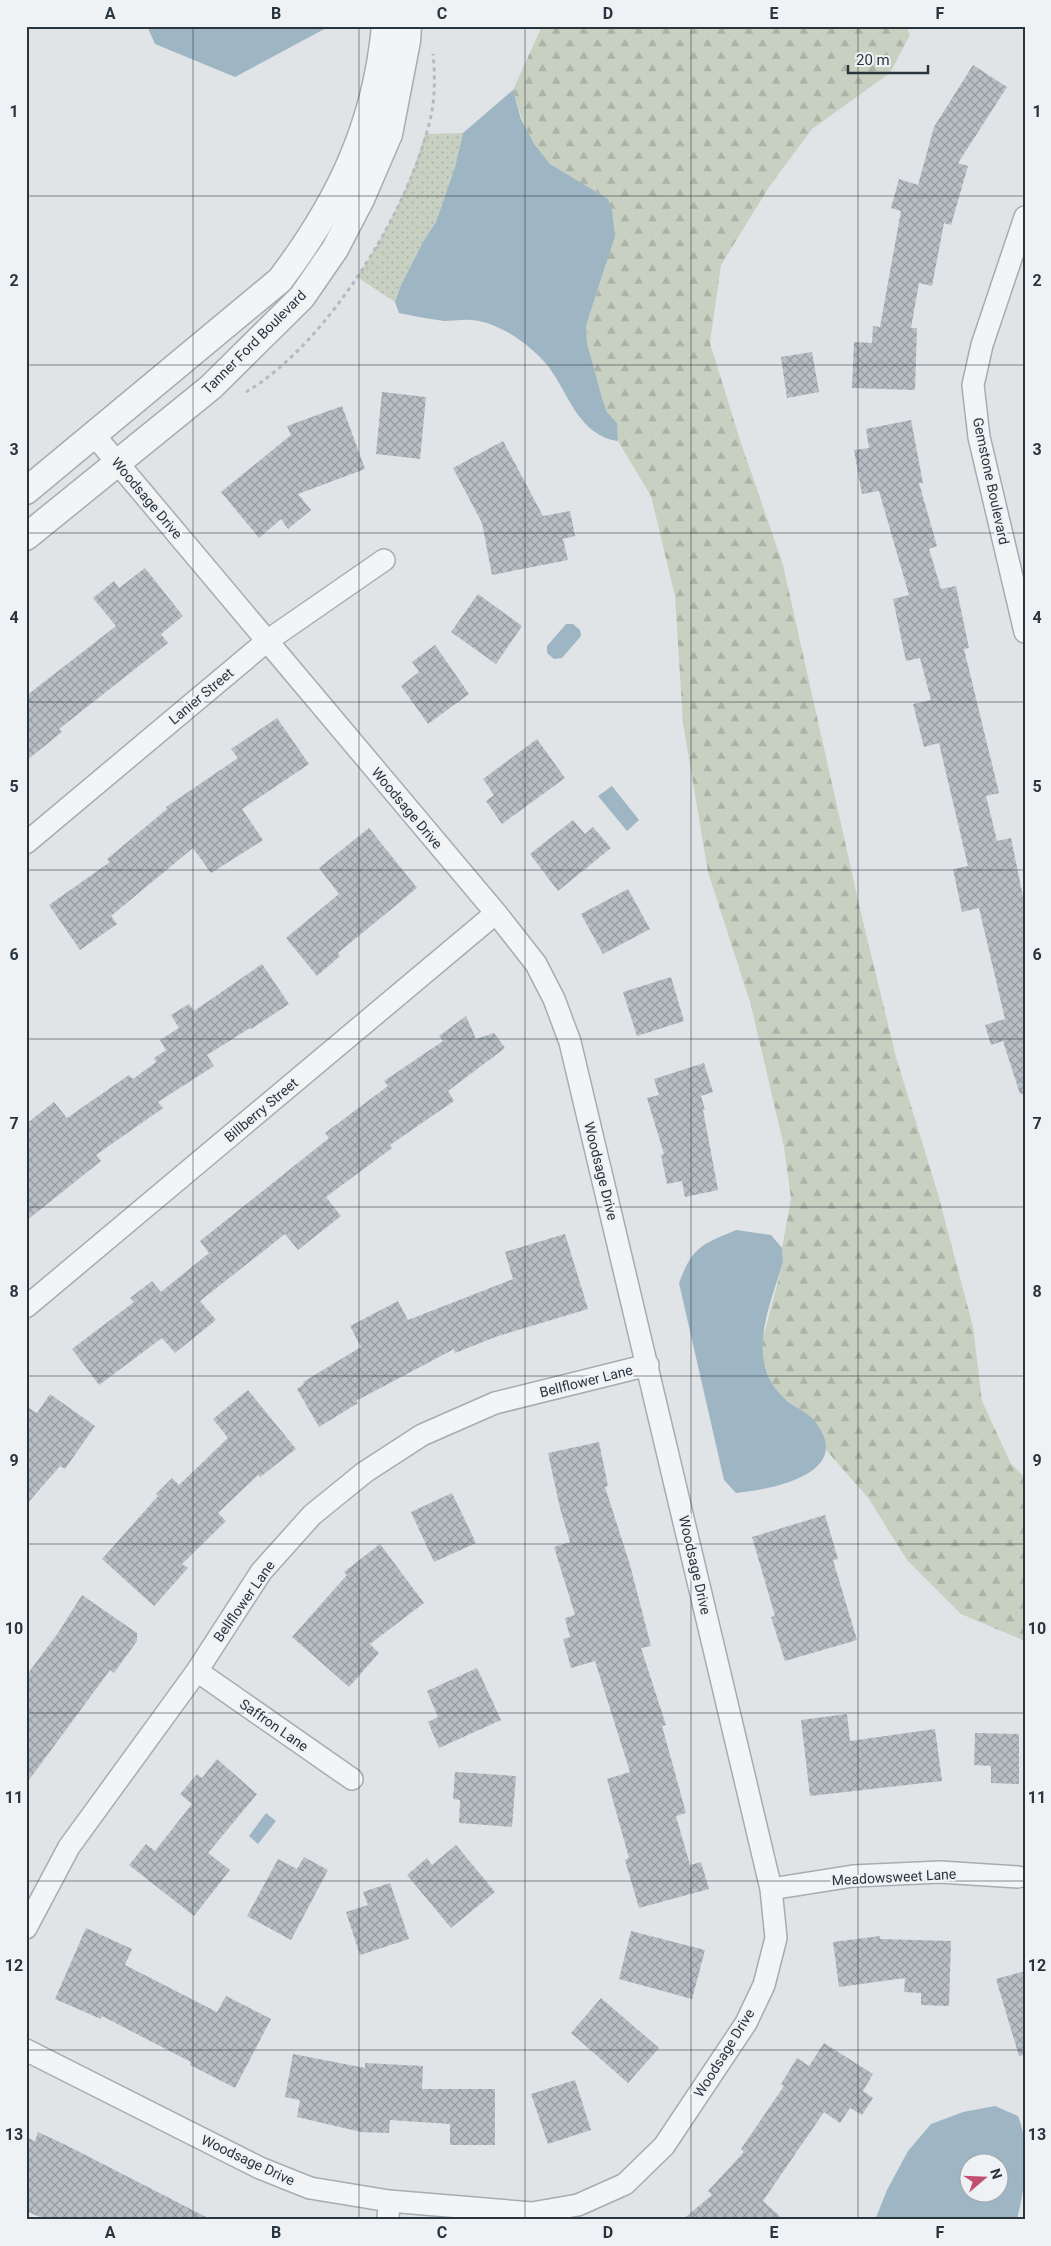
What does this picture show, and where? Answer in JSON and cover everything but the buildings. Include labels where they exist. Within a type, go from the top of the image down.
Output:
[{"type":"street","name":"Tanner Ford Boulevard","points":[[26,491],[280,280],[310,240],[343,181],[368,117],[382,65],[385,26]]},
{"type":"street","name":"Tanner Ford Boulevard","points":[[26,536],[211,387],[302,297],[335,249],[361,199],[388,134],[407,41],[408,26]]},
{"type":"street","name":"Gemstone Boulevard","points":[[1025,217],[982,345],[973,385],[979,438],[1025,632]]},
{"type":"street","name":"Woodsage Drive","points":[[26,2050],[260,2168],[310,2188],[388,2210],[532,2213],[578,2205],[625,2184],[664,2146],[746,2023],[764,1985],[776,1938],[771,1889],[648,1365],[570,1042],[554,999],[536,964],[496,913],[94,435]]},
{"type":"street","name":"Lanier Street","points":[[26,843],[267,641],[384,560]]},
{"type":"street","name":"Billberry Street","points":[[26,1307],[496,913]]},
{"type":"street","name":"Bellflower Lane","points":[[26,1928],[69,1846],[197,1671],[261,1572],[312,1515],[364,1472],[422,1435],[495,1403],[648,1365]]},
{"type":"street","name":"Saffron Lane","points":[[197,1671],[352,1779]]},
{"type":"street","name":"Meadowsweet Lane","points":[[771,1889],[854,1876],[940,1872],[1018,1877]]},
{"type":"green space","points":[[542,26],[906,26],[910,35],[890,73],[812,129],[769,187],[721,265],[710,343],[740,440],[783,565],[860,909],[896,1057],[938,1194],[973,1327],[982,1401],[1011,1464],[1025,1477],[1025,1641],[961,1614],[907,1560],[869,1499],[826,1450],[821,1431],[810,1417],[779,1394],[770,1381],[764,1363],[762,1342],[783,1262],[782,1248],[791,1199],[784,1147],[751,1005],[708,872],[683,723],[675,596],[651,496],[618,441],[617,423],[607,412],[587,343],[586,326],[606,265],[608,199],[565,174],[544,158],[527,130],[513,90]]},
{"type":"green space","points":[[463,133],[455,167],[436,222],[424,240],[401,285],[395,302],[357,277],[397,208],[425,134]]},
{"type":"water","points":[[147,26],[330,26],[235,77],[155,44]]},
{"type":"water","points":[[513,90],[521,119],[534,144],[550,164],[608,199],[612,211],[615,236],[586,326],[587,343],[602,398],[607,412],[617,423],[618,441],[594,431],[584,422],[548,366],[514,336],[493,325],[477,321],[444,321],[399,313],[395,302],[401,285],[424,240],[436,222],[455,167],[463,133]]},
{"type":"water","points":[[566,624],[573,624],[580,630],[581,636],[562,658],[554,659],[547,653],[547,646]]},
{"type":"water","points":[[612,786],[639,820],[627,831],[598,796]]},
{"type":"water","points":[[736,1230],[771,1235],[782,1248],[783,1262],[771,1299],[763,1337],[765,1369],[778,1392],[812,1418],[824,1437],[825,1452],[819,1464],[806,1474],[790,1482],[736,1493],[724,1480],[679,1283],[689,1261],[700,1248],[714,1239]]},
{"type":"water","points":[[266,1813],[276,1821],[258,1844],[249,1836]]},
{"type":"water","points":[[995,2106],[1018,2116],[1026,2154],[1024,2181],[1017,2220],[875,2220],[887,2190],[908,2151],[931,2124],[963,2112]]}]
